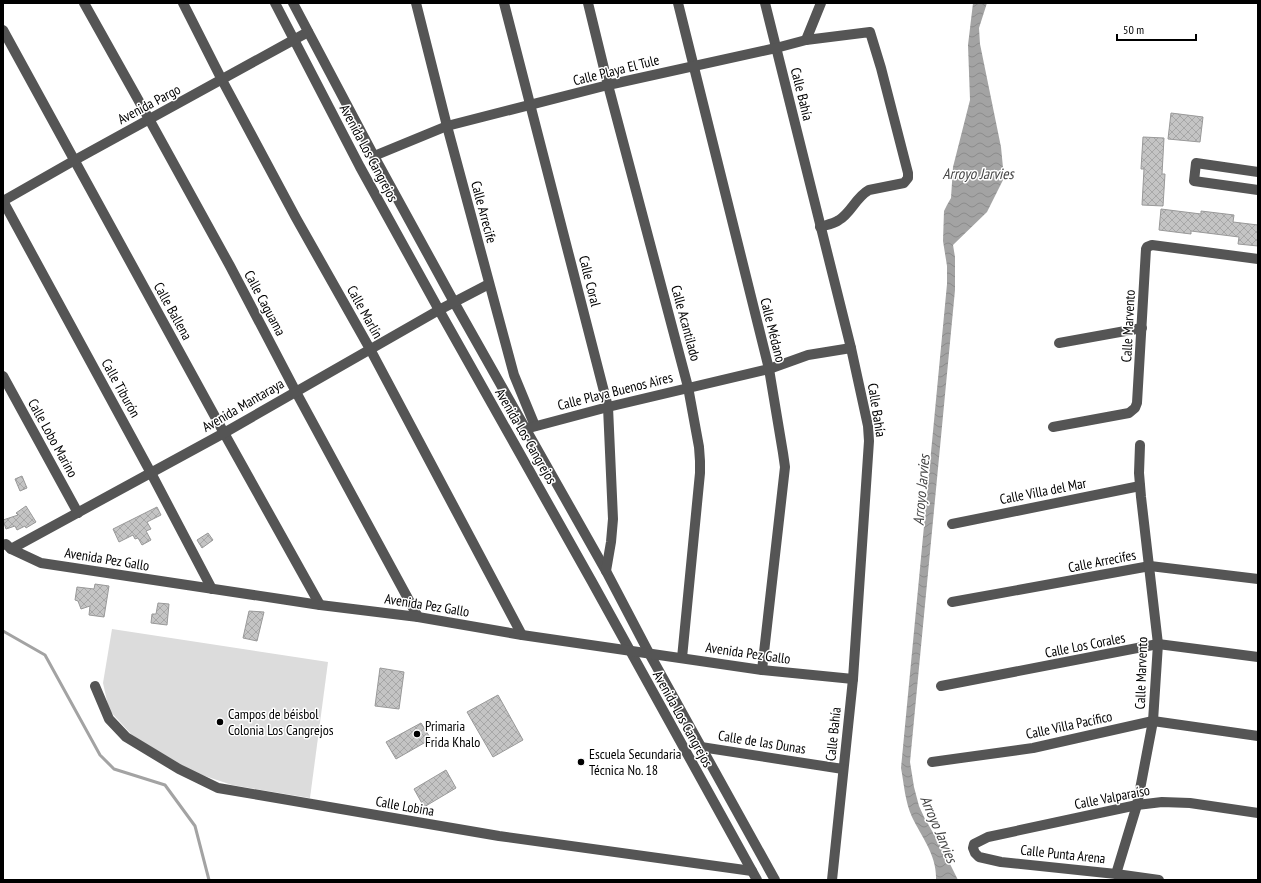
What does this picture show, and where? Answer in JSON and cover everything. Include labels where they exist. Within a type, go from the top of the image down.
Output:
[{"type":"street","name":"Calle Caguama","points":[[84,3],[230,266],[296,392],[418,617]]},
{"type":"street","name":"Calle Marlín","points":[[183,3],[222,80],[296,218],[370,349],[522,635]]},
{"type":"street","name":"Avenida Los Cangrejos","points":[[275,3],[360,167],[754,875]]},
{"type":"street","name":"Avenida Los Cangrejos","points":[[293,3],[374,156],[454,302],[606,571],[649,653],[775,880]]},
{"type":"street","name":"Calle Arrecife","points":[[416,3],[447,126],[514,375],[535,426]]},
{"type":"street","name":"Calle Coral","points":[[504,3],[608,407],[613,519],[606,571]]},
{"type":"street","name":"Calle Acantilado","points":[[588,3],[608,85],[688,387],[700,461],[682,658]]},
{"type":"street","name":"Calle Médano","points":[[678,3],[768,368],[785,467],[762,670]]},
{"type":"street","name":"Calle Bahía","points":[[765,3],[851,348],[868,426],[869,441],[852,680],[832,880]]},
{"type":"street","points":[[806,40],[821,3]]},
{"type":"street","name":"Calle Ballena","points":[[3,30],[320,605]]},
{"type":"street","name":"Avenida Pargo","points":[[3,201],[74,160],[308,32]]},
{"type":"street","name":"Calle Playa El Tule","points":[[374,156],[447,126],[608,85],[806,40],[870,32],[881,68],[908,178],[904,182],[864,192],[839,220],[833,224],[820,226]]},
{"type":"street","points":[[1258,172],[1196,163],[1194,181],[1258,190]]},
{"type":"street","name":"Calle Tiburón","points":[[3,201],[151,473],[212,589]]},
{"type":"street","name":"Calle Marvento","points":[[1053,427],[1133,411],[1137,403],[1147,247],[1152,245],[1258,259]]},
{"type":"street","name":"Avenida Mantaraya","points":[[6,544],[78,512],[151,473],[439,310],[489,284]]},
{"type":"street","points":[[1060,343],[1142,328]]},
{"type":"street","name":"Calle Playa Buenos Aires","points":[[525,430],[608,407],[768,368],[808,355],[851,348]]},
{"type":"street","name":"Calle Lobo Marino","points":[[3,376],[78,512]]},
{"type":"street","name":"Calle Marvento","points":[[1116,874],[1137,805],[1153,721],[1158,644],[1140,486],[1140,445]]},
{"type":"street","name":"Calle Villa del Mar","points":[[952,524],[1140,486]]},
{"type":"street","name":"Avenida Pez Gallo","points":[[6,544],[41,563],[320,605],[418,617],[522,635],[762,670],[852,680]]},
{"type":"street","name":"Calle Arrecifes","points":[[952,602],[1150,566],[1258,579]]},
{"type":"street","name":"Calle Los Corales","points":[[941,686],[1158,644],[1258,657]]},
{"type":"street","name":"Calle Lobina","points":[[95,686],[109,719],[126,737],[179,770],[218,788],[500,836],[754,875]]},
{"type":"street","name":"Calle Villa Pacífico","points":[[932,762],[1033,748],[1153,721],[1258,736]]},
{"type":"street","name":"Calle de las Dunas","points":[[701,747],[843,769]]},
{"type":"street","name":"Calle Valparaíso","points":[[974,844],[988,837],[1137,805],[1162,802],[1190,803],[1258,813]]},
{"type":"street","name":"Calle Punta Arena","points":[[974,844],[973,848],[979,857],[1001,862],[1159,880]]},
{"type":"shaded area","name":"Campos de béisbol Colonia Los Cangrejos","points":[[112,629],[328,662],[310,798],[232,785],[196,773],[131,734],[109,710],[103,683]]},
{"type":"water","name":"Arroyo Jarvies","points":[[973,3],[987,3],[979,28],[980,44],[1001,147],[1004,178],[987,212],[953,245],[955,257],[955,290],[910,762],[919,806],[958,880],[936,880],[934,863],[928,847],[912,817],[908,805],[901,768],[947,284],[947,266],[943,241],[944,211],[951,198],[953,167],[970,100],[968,45]]},
{"type":"building","points":[[1171,113],[1203,117],[1200,142],[1168,139]]},
{"type":"building","points":[[1143,137],[1164,138],[1162,174],[1165,174],[1163,206],[1142,205],[1144,169],[1141,169]]},
{"type":"building","points":[[1161,209],[1201,214],[1201,211],[1234,215],[1233,222],[1258,225],[1258,246],[1238,244],[1239,237],[1191,231],[1191,234],[1159,230]]},
{"type":"building","points":[[22,476],[27,488],[20,491],[15,479]]},
{"type":"building","points":[[26,506],[36,522],[26,528],[25,526],[17,530],[15,526],[6,529],[3,520],[18,515],[16,513]]},
{"type":"building","points":[[157,507],[161,515],[147,522],[151,529],[146,531],[151,540],[142,545],[138,538],[135,539],[133,535],[119,542],[113,529]]},
{"type":"building","points":[[208,533],[213,540],[202,548],[197,540]]},
{"type":"building","points":[[95,584],[109,586],[104,617],[89,615],[90,606],[81,609],[78,601],[75,600],[77,587],[94,589]]},
{"type":"building","points":[[158,603],[169,604],[167,625],[151,623],[152,614],[156,614]]},
{"type":"building","points":[[249,611],[264,612],[257,641],[243,638]]},
{"type":"building","points":[[380,668],[404,672],[399,709],[375,706]]},
{"type":"building","points":[[498,695],[523,740],[493,757],[467,712]]},
{"type":"building","points":[[421,723],[431,739],[396,759],[386,742]]},
{"type":"building","points":[[446,770],[456,788],[424,807],[414,789]]},
{"type":"waterway","points":[[3,631],[45,655],[100,755],[114,769],[165,785],[195,826],[209,880]]},
{"type":"place","name":"Campos de béisbol Colonia Los Cangrejos","points":[[220,722]]},
{"type":"place","name":"Primaria Frida Khalo","points":[[417,734]]},
{"type":"place","name":"Escuela Secundaria Técnica No. 18","points":[[581,762]]}]
